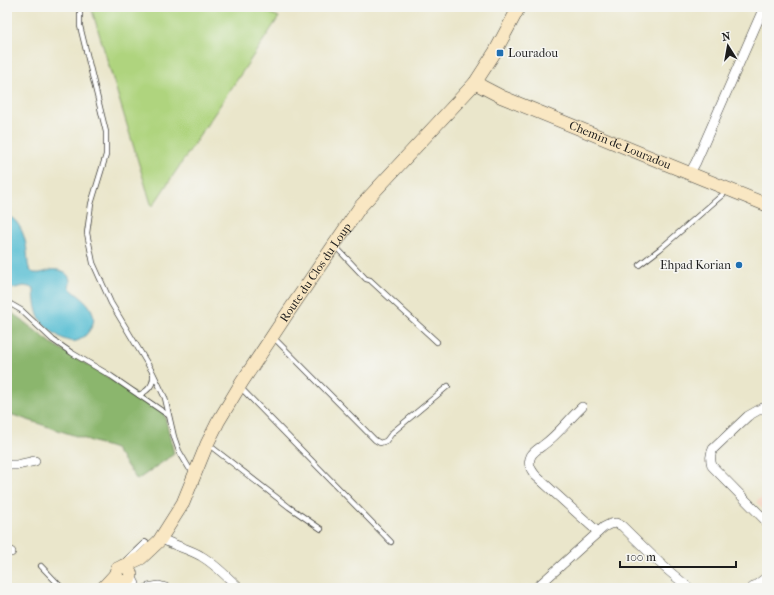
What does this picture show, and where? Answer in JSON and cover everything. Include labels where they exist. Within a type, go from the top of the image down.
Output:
[{"type":"street","name":"Route du Clos du Loup","points":[[103,588],[125,578],[141,558],[158,542],[183,504],[207,444],[221,416],[272,336],[360,207],[475,83],[495,52],[519,7]]},
{"type":"street","points":[[690,173],[764,7]]},
{"type":"street","name":"Chemin de Louradou","points":[[475,83],[502,97],[767,205]]},
{"type":"street","points":[[582,407],[566,422],[552,439],[531,454],[529,461],[530,468],[536,476],[598,532]]},
{"type":"street","points":[[762,408],[748,416],[713,449],[710,455],[710,460],[712,466],[767,522]]},
{"type":"street","points":[[7,465],[17,465],[35,461]]},
{"type":"street","points":[[536,588],[598,532],[610,524],[616,523],[622,526],[688,588]]},
{"type":"street","points":[[158,542],[167,542],[201,556],[239,588]]},
{"type":"street","points":[[752,588],[767,577]]},
{"type":"street","points":[[148,588],[159,586],[166,588]]},
{"type":"lane","points":[[80,7],[80,26],[106,132],[106,155],[91,204],[87,233],[93,263],[111,303],[153,373],[165,398],[168,415],[179,451],[189,468],[196,472]]},
{"type":"lane","points":[[639,265],[660,249],[729,189]]},
{"type":"lane","points":[[334,245],[366,279],[370,280],[437,342]]},
{"type":"lane","points":[[7,302],[20,310],[52,340],[168,415]]},
{"type":"lane","points":[[272,336],[380,443],[386,441],[393,432],[448,386]]},
{"type":"lane","points":[[139,395],[145,392],[152,384],[154,378],[153,373]]},
{"type":"lane","points":[[240,387],[391,542]]},
{"type":"lane","points":[[207,444],[289,507],[321,529]]},
{"type":"lane","points":[[125,578],[123,562],[145,542],[158,542]]},
{"type":"lane","points":[[42,566],[62,588]]},
{"type":"shaded area","points":[[767,471],[767,488],[759,479]]},
{"type":"shaded area","points":[[767,492],[767,513],[756,502]]},
{"type":"green space","points":[[91,7],[256,7],[279,17],[152,207]]},
{"type":"green space","points":[[7,309],[54,345],[164,413],[174,454],[137,480],[115,449],[7,413]]},
{"type":"water","points":[[7,216],[12,218],[22,230],[30,270],[33,273],[59,270],[66,273],[70,279],[69,287],[90,307],[94,317],[93,324],[85,336],[81,339],[77,341],[68,341],[45,326],[37,312],[34,288],[24,286],[7,290],[7,241],[10,238],[10,235],[7,232]]},
{"type":"place","name":"Louradou","points":[[500,53]]},
{"type":"place","name":"Ehpad Korian","points":[[739,265]]}]
